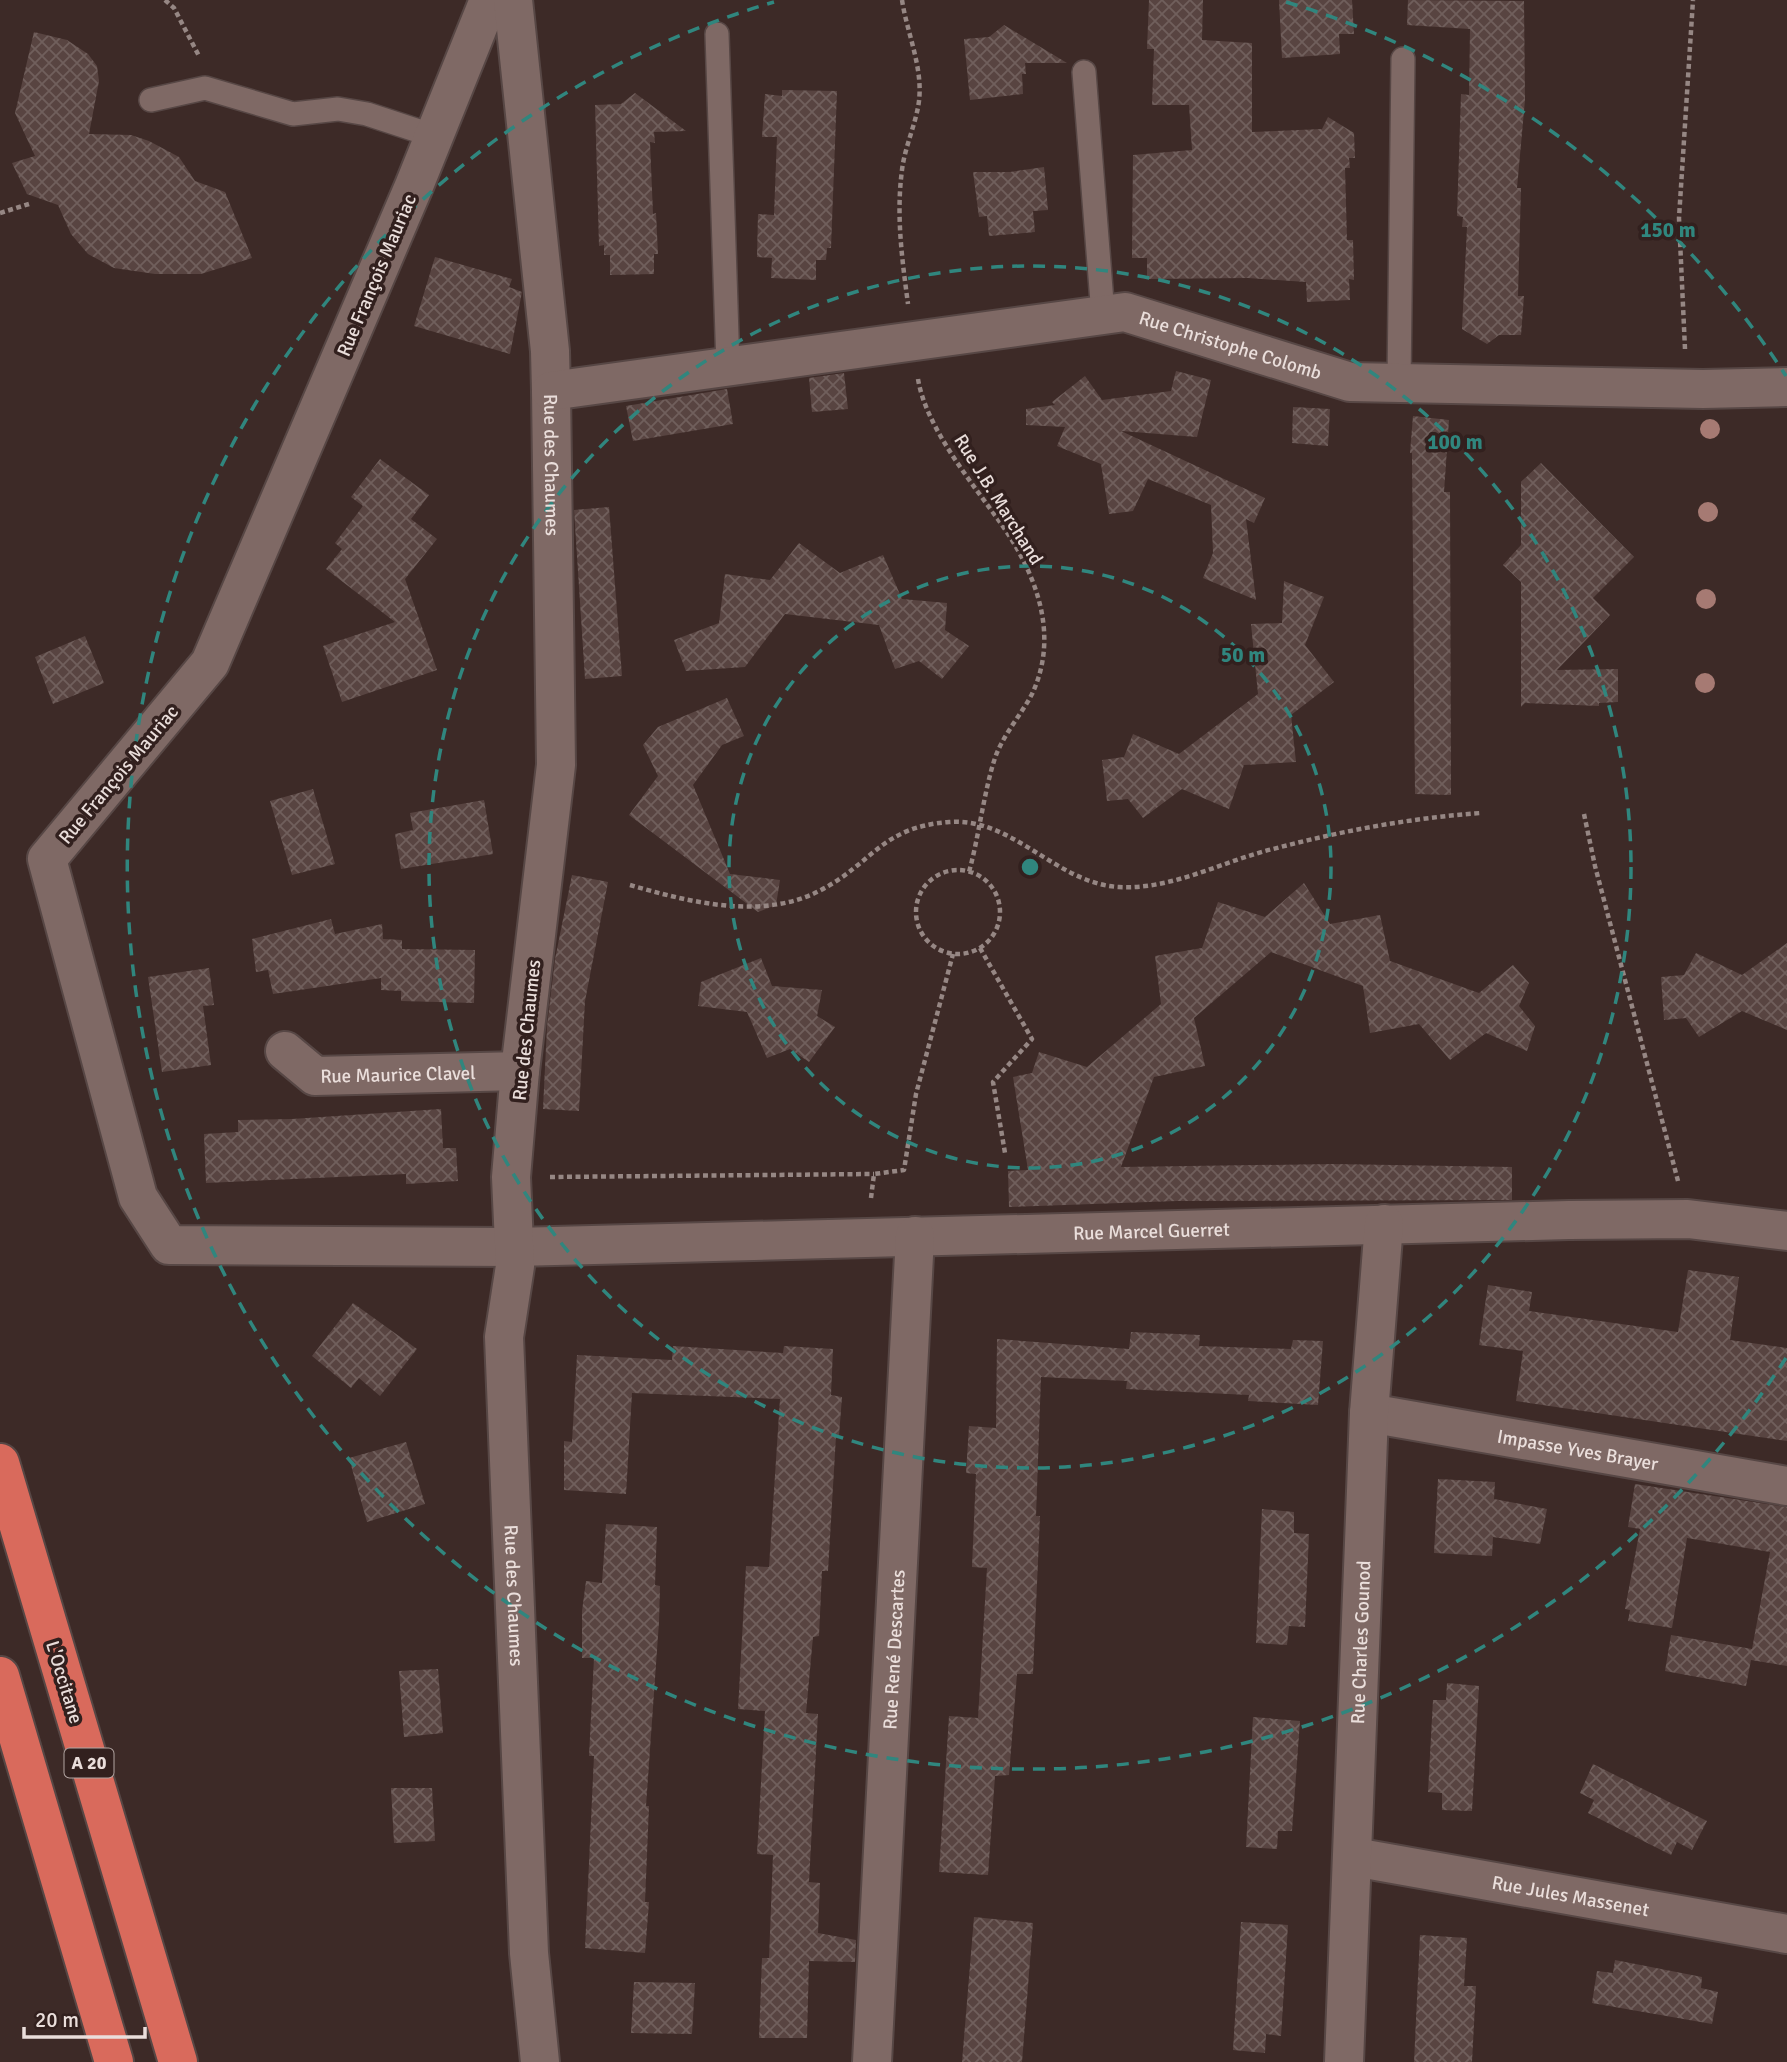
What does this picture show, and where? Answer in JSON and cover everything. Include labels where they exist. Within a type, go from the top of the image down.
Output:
[{"type":"highway","name":"L'Occitane","points":[[0,1463],[178,2062]]},
{"type":"highway","points":[[0,1676],[114,2062]]},
{"type":"street","name":"Rue François Mauriac","points":[[489,0],[211,663],[47,859],[138,1196],[169,1245],[515,1247]]},
{"type":"street","name":"Rue des Chaumes","points":[[513,0],[550,351],[556,765],[520,1071],[511,1177],[515,1266],[504,1337],[529,1953],[540,2062]]},
{"type":"street","name":"Rue Christophe Colomb","points":[[551,391],[1125,312],[1350,382],[1703,389],[1787,387]]},
{"type":"street","name":"Rue Maurice Clavel","points":[[285,1051],[314,1076],[520,1071]]},
{"type":"street","name":"Rue Marcel Guerret","points":[[515,1247],[1384,1224],[1688,1219],[1787,1231]]},
{"type":"street","name":"Rue Charles Gounod","points":[[1344,2062],[1354,1857],[1368,1413],[1384,1224]]},
{"type":"street","name":"Rue René Descartes","points":[[872,2062],[915,1236]]},
{"type":"street","name":"Impasse Yves Brayer","points":[[1368,1413],[1787,1486]]},
{"type":"street","name":"Rue Jules Massenet","points":[[1354,1857],[1787,1934]]},
{"type":"lane","points":[[716,34],[728,366]]},
{"type":"lane","points":[[1399,383],[1403,59]]},
{"type":"lane","points":[[1084,72],[1104,315]]},
{"type":"lane","points":[[151,100],[205,88],[293,114],[338,109],[367,114],[434,136]]},
{"type":"path","points":[[165,0],[174,8],[199,54],[205,88]]},
{"type":"path","name":"Rue J.B. Marchand","points":[[902,0],[917,69],[919,100],[902,167],[898,228],[911,341],[921,394],[940,433],[1018,549],[1039,593],[1045,632],[1041,667],[1032,693],[995,758],[982,825],[969,872]]},
{"type":"path","points":[[1686,356],[1679,218],[1693,0]]},
{"type":"path","points":[[0,213],[29,204]]},
{"type":"path","points":[[630,885],[715,905],[755,905],[794,900],[821,891],[881,844],[910,829],[950,822],[982,825],[1089,879],[1118,887],[1174,879],[1270,849],[1350,830],[1480,813]]},
{"type":"path","points":[[1584,814],[1595,866],[1688,1219]]},
{"type":"path","points":[[958,870],[969,872],[988,883],[994,891],[1000,912],[995,932],[980,948],[953,954],[933,947],[920,930],[916,910],[923,890],[938,875],[958,870]]},
{"type":"path","points":[[980,948],[1032,1039],[993,1082],[1005,1153]]},
{"type":"path","points":[[511,1177],[874,1174],[904,1170],[916,1094],[953,954]]},
{"type":"path","points":[[866,1238],[874,1174]]},
{"type":"building","points":[[1149,0],[1203,0],[1202,40],[1252,43],[1252,132],[1322,129],[1328,117],[1354,133],[1355,158],[1349,158],[1350,168],[1345,168],[1347,240],[1353,240],[1354,280],[1349,279],[1350,300],[1307,302],[1306,282],[1248,278],[1147,279],[1147,258],[1132,258],[1133,155],[1192,150],[1189,105],[1152,105],[1154,49],[1147,49]]},
{"type":"building","points":[[1279,0],[1352,0],[1354,34],[1339,34],[1340,54],[1282,58]]},
{"type":"building","points":[[1408,0],[1524,1],[1525,100],[1517,188],[1521,188],[1518,296],[1524,296],[1521,335],[1499,335],[1487,344],[1462,329],[1467,227],[1462,227],[1463,217],[1457,216],[1461,94],[1469,95],[1470,29],[1407,25]]},
{"type":"building","points":[[1004,25],[1067,63],[1025,63],[1026,74],[1022,74],[1023,94],[970,100],[964,39],[989,37]]},
{"type":"building","points":[[34,32],[67,40],[88,54],[97,66],[99,81],[89,134],[131,135],[179,157],[195,181],[225,192],[252,258],[201,274],[155,274],[114,268],[88,254],[71,234],[58,205],[27,194],[12,163],[35,156],[15,113]]},
{"type":"building","points":[[782,90],[837,91],[831,248],[827,248],[826,260],[816,260],[816,280],[771,278],[772,258],[757,257],[758,214],[774,215],[777,137],[762,137],[765,94],[782,96]]},
{"type":"building","points":[[635,93],[686,131],[654,132],[655,143],[650,142],[653,214],[656,213],[658,254],[654,254],[654,274],[610,275],[610,255],[604,255],[604,245],[599,246],[595,105],[621,104]]},
{"type":"building","points":[[1044,167],[1048,210],[1033,211],[1035,232],[989,236],[987,216],[979,217],[973,172],[1010,172]]},
{"type":"building","points":[[435,257],[512,279],[509,287],[522,292],[510,354],[414,326]]},
{"type":"building","points":[[1176,371],[1211,380],[1197,437],[1121,431],[1265,498],[1254,523],[1246,519],[1256,600],[1203,578],[1213,553],[1211,505],[1148,479],[1133,511],[1109,514],[1101,464],[1057,446],[1065,427],[1026,425],[1026,409],[1055,405],[1052,402],[1085,376],[1102,400],[1171,391]]},
{"type":"building","points":[[844,373],[848,409],[812,412],[809,378]]},
{"type":"building","points":[[727,389],[733,424],[633,441],[626,406]]},
{"type":"building","points":[[1293,407],[1330,409],[1328,446],[1292,443]]},
{"type":"building","points":[[1413,416],[1449,420],[1444,492],[1450,492],[1451,795],[1415,794],[1410,453]]},
{"type":"building","points":[[380,459],[429,495],[411,519],[437,539],[405,579],[437,670],[342,702],[323,646],[395,622],[326,569],[342,549],[335,543],[363,506],[351,497]]},
{"type":"building","points":[[1541,463],[1634,557],[1593,598],[1610,615],[1557,670],[1618,669],[1618,702],[1599,703],[1599,706],[1525,703],[1521,707],[1521,582],[1503,565],[1521,545],[1521,482]]},
{"type":"building","points":[[609,507],[622,676],[585,679],[574,510]]},
{"type":"building","points":[[799,543],[840,573],[883,555],[902,599],[947,603],[945,630],[969,646],[942,679],[919,661],[895,669],[879,625],[785,614],[745,667],[686,671],[674,640],[719,623],[725,574],[770,580]]},
{"type":"building","points":[[1284,581],[1324,597],[1305,645],[1334,682],[1291,715],[1296,762],[1244,765],[1229,809],[1182,789],[1143,818],[1128,799],[1107,801],[1102,760],[1124,757],[1133,734],[1179,754],[1258,694],[1251,624],[1282,623]]},
{"type":"building","points":[[85,636],[104,683],[53,704],[35,657]]},
{"type":"building","points":[[727,698],[744,736],[722,745],[693,785],[730,874],[780,880],[776,905],[758,912],[629,815],[658,776],[643,745],[658,727]]},
{"type":"building","points":[[313,789],[335,864],[292,875],[270,801]]},
{"type":"building","points":[[484,800],[493,854],[401,869],[395,834],[413,830],[410,813]]},
{"type":"building","points":[[572,875],[608,882],[585,1001],[579,1111],[543,1109],[547,1026],[555,959]]},
{"type":"building","points":[[1304,883],[1330,924],[1380,915],[1390,961],[1479,993],[1513,965],[1529,983],[1519,1006],[1535,1026],[1527,1051],[1486,1033],[1450,1060],[1419,1024],[1370,1033],[1363,986],[1271,952],[1194,1018],[1205,1066],[1154,1077],[1121,1167],[1333,1164],[1512,1167],[1512,1200],[1177,1201],[1009,1207],[1008,1171],[1028,1170],[1013,1077],[1032,1073],[1039,1052],[1087,1067],[1161,1004],[1155,956],[1202,948],[1218,902],[1265,917]]},
{"type":"building","points":[[331,919],[335,934],[382,924],[383,939],[402,940],[402,949],[475,950],[474,1003],[401,1001],[401,991],[381,990],[381,978],[273,994],[268,970],[256,972],[252,939]]},
{"type":"building","points":[[1787,943],[1787,1030],[1742,1011],[1699,1037],[1686,1018],[1664,1020],[1661,977],[1684,975],[1696,953],[1742,975]]},
{"type":"building","points":[[761,958],[772,986],[822,990],[817,1016],[835,1027],[809,1062],[790,1049],[767,1058],[747,1012],[698,1006],[701,982]]},
{"type":"building","points":[[209,968],[214,1005],[203,1006],[211,1065],[162,1072],[148,977]]},
{"type":"building","points":[[441,1109],[443,1148],[456,1148],[458,1181],[406,1184],[406,1174],[206,1183],[204,1134],[238,1132],[238,1120]]},
{"type":"building","points":[[1688,1270],[1739,1277],[1730,1340],[1787,1348],[1787,1441],[1516,1401],[1523,1351],[1479,1345],[1488,1285],[1532,1292],[1529,1311],[1678,1332]]},
{"type":"building","points":[[353,1303],[417,1349],[380,1396],[359,1378],[351,1388],[312,1356]]},
{"type":"building","points":[[1131,1332],[1200,1335],[1199,1346],[1291,1349],[1293,1340],[1323,1341],[1318,1405],[1248,1401],[1249,1395],[1126,1389],[1127,1381],[1041,1377],[1036,1516],[1040,1516],[1033,1674],[1017,1674],[1009,1775],[995,1776],[988,1875],[939,1872],[949,1716],[978,1718],[987,1568],[972,1567],[976,1474],[966,1473],[969,1426],[996,1428],[997,1339],[1129,1349]]},
{"type":"building","points":[[673,1346],[783,1353],[784,1346],[833,1349],[831,1395],[842,1397],[839,1436],[836,1436],[828,1571],[822,1571],[819,1636],[813,1637],[806,1713],[818,1714],[809,1882],[820,1883],[818,1933],[856,1940],[855,1962],[809,1961],[807,2038],[759,2038],[762,1958],[769,1958],[773,1855],[757,1854],[765,1711],[738,1709],[746,1566],[769,1567],[780,1399],[632,1393],[626,1494],[564,1490],[564,1441],[572,1442],[577,1355],[672,1360]]},
{"type":"building","points":[[406,1442],[425,1504],[367,1522],[349,1458]]},
{"type":"building","points":[[1438,1479],[1495,1482],[1494,1499],[1547,1509],[1540,1544],[1493,1537],[1492,1556],[1434,1553]]},
{"type":"building","points":[[1635,1484],[1787,1507],[1787,1666],[1751,1660],[1746,1686],[1665,1671],[1671,1635],[1752,1649],[1770,1552],[1687,1538],[1672,1628],[1628,1621],[1630,1610],[1625,1609],[1640,1529],[1628,1527]]},
{"type":"building","points":[[1262,1509],[1294,1512],[1294,1533],[1309,1534],[1305,1627],[1289,1626],[1287,1645],[1256,1643]]},
{"type":"building","points":[[606,1524],[657,1527],[655,1585],[660,1586],[659,1622],[646,1806],[649,1806],[645,1902],[649,1902],[645,1953],[585,1948],[594,1756],[589,1756],[594,1658],[582,1658],[582,1611],[586,1581],[602,1583]]},
{"type":"building","points":[[438,1669],[443,1733],[404,1737],[399,1671]]},
{"type":"building","points":[[1447,1683],[1479,1686],[1472,1811],[1442,1810],[1442,1793],[1428,1792],[1433,1700],[1446,1700]]},
{"type":"building","points":[[1253,1717],[1300,1721],[1292,1831],[1278,1831],[1277,1849],[1246,1847]]},
{"type":"building","points":[[1593,1764],[1707,1821],[1692,1850],[1677,1842],[1671,1855],[1588,1813],[1594,1800],[1580,1793]]},
{"type":"building","points":[[391,1788],[432,1788],[435,1841],[394,1843]]},
{"type":"building","points":[[974,1917],[1033,1923],[1022,2062],[962,2062]]},
{"type":"building","points":[[1241,1922],[1288,1925],[1281,2036],[1266,2034],[1265,2053],[1233,2050]]},
{"type":"building","points":[[1420,1935],[1467,1938],[1464,1986],[1476,1986],[1472,2062],[1414,2062]]},
{"type":"building","points":[[1615,1960],[1702,1977],[1701,1988],[1718,1992],[1712,2024],[1592,2003],[1597,1971],[1613,1973]]},
{"type":"building","points":[[634,1982],[695,1983],[692,2034],[631,2033]]}]
